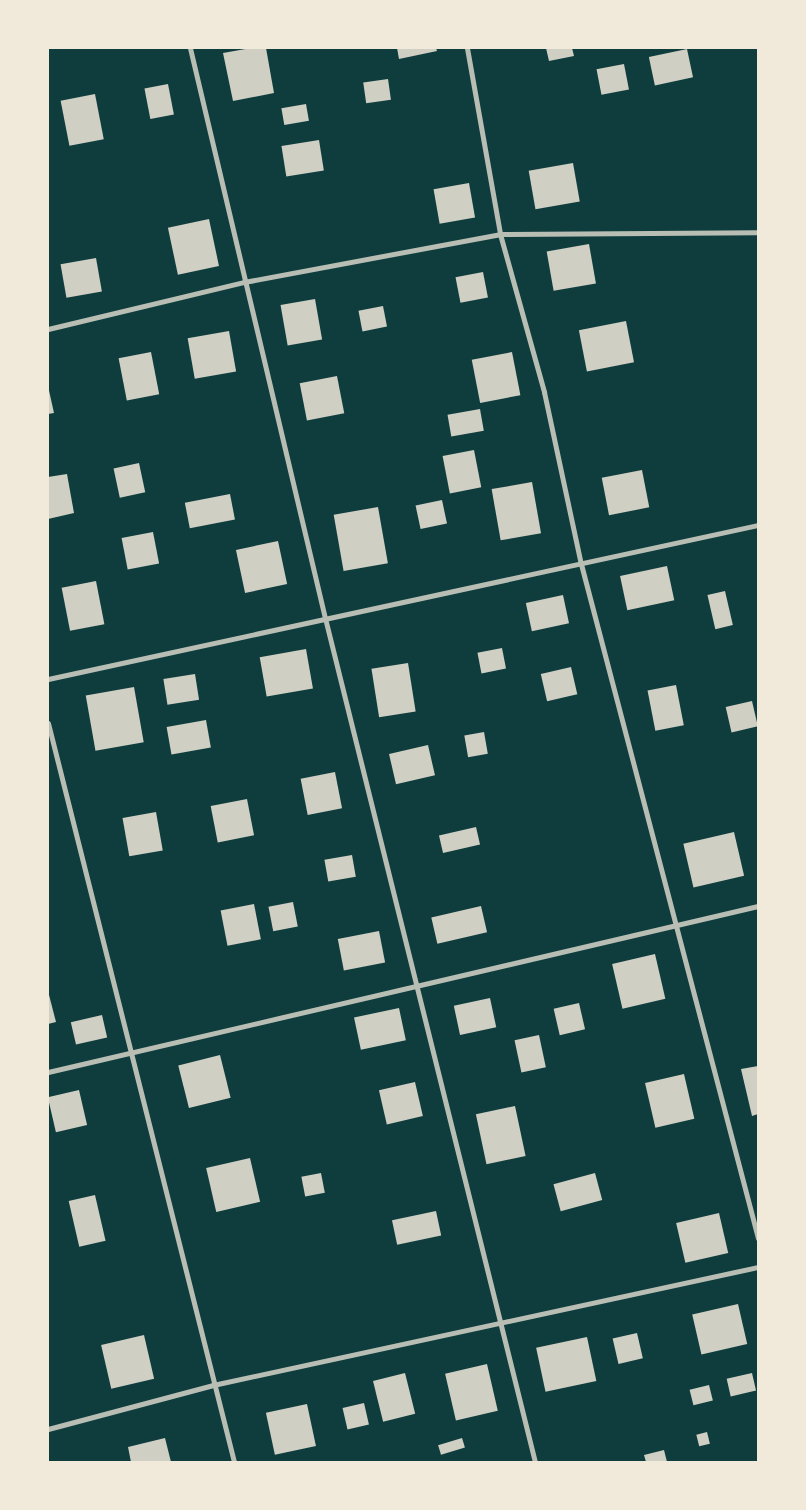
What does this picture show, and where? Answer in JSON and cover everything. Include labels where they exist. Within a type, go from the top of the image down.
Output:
[{"type":"street","points":[[190,48],[324,618],[498,1322],[535,1462]]},
{"type":"street","points":[[467,48],[500,234],[544,392],[581,564],[758,1238]]},
{"type":"street","points":[[48,329],[244,282],[500,234],[758,232]]},
{"type":"street","points":[[48,679],[758,525]]},
{"type":"street","points":[[48,723],[213,1386],[234,1462]]},
{"type":"street","points":[[48,1072],[416,988],[758,906]]},
{"type":"street","points":[[48,1429],[213,1386],[498,1322],[758,1267]]},
{"type":"building","points":[[251,48],[266,48],[274,93],[233,101],[223,53]]},
{"type":"building","points":[[397,48],[436,48],[437,51],[399,59]]},
{"type":"building","points":[[546,48],[572,48],[574,56],[549,61]]},
{"type":"building","points":[[687,49],[693,77],[655,85],[649,57]]},
{"type":"building","points":[[624,64],[629,90],[601,95],[597,69]]},
{"type":"building","points":[[388,79],[391,100],[366,103],[363,82]]},
{"type":"building","points":[[168,84],[174,114],[150,119],[144,89]]},
{"type":"building","points":[[95,94],[104,139],[69,146],[61,101]]},
{"type":"building","points":[[306,104],[309,121],[284,125],[281,108]]},
{"type":"building","points":[[319,140],[324,171],[286,177],[281,146]]},
{"type":"building","points":[[573,163],[580,201],[535,209],[529,171]]},
{"type":"building","points":[[469,183],[475,217],[440,224],[434,189]]},
{"type":"building","points":[[209,219],[219,266],[178,275],[168,228]]},
{"type":"building","points":[[589,244],[596,283],[554,291],[547,251]]},
{"type":"building","points":[[96,258],[102,291],[66,298],[61,264]]},
{"type":"building","points":[[483,272],[488,298],[460,303],[456,277]]},
{"type":"building","points":[[315,299],[322,339],[288,345],[281,305]]},
{"type":"building","points":[[383,306],[387,327],[362,331],[358,311]]},
{"type":"building","points":[[626,321],[634,362],[587,371],[579,330]]},
{"type":"building","points":[[229,331],[236,371],[195,379],[188,338]]},
{"type":"building","points":[[151,352],[159,394],[127,401],[119,358]]},
{"type":"building","points":[[512,352],[520,395],[480,403],[472,360]]},
{"type":"building","points":[[337,376],[344,413],[307,421],[300,383]]},
{"type":"building","points":[[48,386],[54,413],[48,414]]},
{"type":"building","points":[[480,409],[484,431],[451,436],[448,415]]},
{"type":"building","points":[[474,450],[481,487],[450,493],[443,456]]},
{"type":"building","points":[[139,463],[145,492],[120,498],[114,468]]},
{"type":"building","points":[[642,470],[649,507],[609,515],[602,478]]},
{"type":"building","points":[[67,474],[74,513],[48,519],[48,477]]},
{"type":"building","points":[[532,482],[541,533],[501,540],[492,489]]},
{"type":"building","points":[[230,494],[235,520],[190,528],[185,503]]},
{"type":"building","points":[[442,500],[447,523],[421,529],[416,506]]},
{"type":"building","points":[[378,507],[388,563],[344,571],[334,515]]},
{"type":"building","points":[[153,532],[159,563],[128,570],[122,538]]},
{"type":"building","points":[[278,541],[287,584],[245,593],[236,550]]},
{"type":"building","points":[[667,566],[674,600],[627,610],[620,576]]},
{"type":"building","points":[[96,581],[104,624],[70,631],[62,588]]},
{"type":"building","points":[[725,591],[733,625],[715,629],[707,595]]},
{"type":"building","points":[[563,595],[569,623],[532,631],[526,603]]},
{"type":"building","points":[[502,648],[506,669],[481,673],[477,653]]},
{"type":"building","points":[[306,649],[313,688],[267,697],[260,657]]},
{"type":"building","points":[[408,663],[416,711],[379,717],[371,669]]},
{"type":"building","points":[[571,667],[577,694],[547,701],[541,674]]},
{"type":"building","points":[[195,674],[199,700],[167,705],[163,679]]},
{"type":"building","points":[[676,685],[684,725],[655,731],[648,691]]},
{"type":"building","points":[[134,687],[144,742],[95,751],[86,696]]},
{"type":"building","points":[[752,701],[758,726],[732,732],[726,707]]},
{"type":"building","points":[[206,720],[211,748],[171,755],[167,727]]},
{"type":"building","points":[[484,732],[488,754],[468,757],[464,735]]},
{"type":"building","points":[[428,745],[435,775],[396,784],[389,754]]},
{"type":"building","points":[[335,772],[342,808],[308,815],[301,779]]},
{"type":"building","points":[[247,799],[254,835],[218,842],[211,806]]},
{"type":"building","points":[[156,812],[163,850],[129,856],[123,818]]},
{"type":"building","points":[[476,827],[480,845],[443,853],[439,836]]},
{"type":"building","points":[[734,832],[744,876],[693,888],[683,844]]},
{"type":"building","points":[[352,855],[356,877],[328,882],[324,860]]},
{"type":"building","points":[[293,902],[298,927],[273,931],[268,907]]},
{"type":"building","points":[[254,904],[261,939],[227,946],[221,910]]},
{"type":"building","points":[[481,906],[487,932],[437,944],[431,917]]},
{"type":"building","points":[[379,931],[385,962],[344,970],[338,939]]},
{"type":"building","points":[[655,954],[665,999],[622,1009],[612,964]]},
{"type":"building","points":[[48,991],[56,1022],[48,1024]]},
{"type":"building","points":[[490,998],[496,1027],[460,1035],[454,1006]]},
{"type":"building","points":[[579,1003],[585,1029],[560,1035],[554,1009]]},
{"type":"building","points":[[399,1008],[406,1040],[361,1050],[354,1018]]},
{"type":"building","points":[[102,1015],[107,1037],[76,1045],[71,1022]]},
{"type":"building","points":[[539,1035],[546,1067],[521,1072],[515,1040]]},
{"type":"building","points":[[220,1055],[231,1098],[189,1108],[178,1065]]},
{"type":"building","points":[[758,1066],[758,1114],[752,1116],[741,1069]]},
{"type":"building","points":[[684,1074],[694,1119],[655,1128],[645,1083]]},
{"type":"building","points":[[415,1082],[423,1116],[387,1124],[379,1090]]},
{"type":"building","points":[[79,1090],[87,1125],[56,1132],[48,1097]]},
{"type":"building","points":[[515,1106],[526,1156],[486,1164],[476,1114]]},
{"type":"building","points":[[250,1158],[260,1202],[216,1212],[206,1168]]},
{"type":"building","points":[[321,1173],[325,1193],[305,1196],[301,1177]]},
{"type":"building","points":[[595,1173],[602,1200],[561,1211],[553,1184]]},
{"type":"building","points":[[95,1195],[106,1241],[79,1247],[69,1201]]},
{"type":"building","points":[[436,1211],[441,1235],[397,1245],[392,1220]]},
{"type":"building","points":[[719,1213],[728,1253],[685,1263],[676,1223]]},
{"type":"building","points":[[738,1304],[747,1344],[701,1355],[692,1315]]},
{"type":"building","points":[[637,1333],[643,1358],[618,1364],[613,1339]]},
{"type":"building","points":[[144,1335],[154,1379],[111,1389],[101,1345]]},
{"type":"building","points":[[587,1337],[596,1381],[545,1392],[536,1348]]},
{"type":"building","points":[[487,1364],[498,1411],[456,1420],[445,1374]]},
{"type":"building","points":[[405,1373],[415,1414],[383,1422],[373,1381]]},
{"type":"building","points":[[752,1373],[756,1391],[731,1396],[727,1379]]},
{"type":"building","points":[[709,1385],[713,1401],[693,1405],[690,1390]]},
{"type":"building","points":[[364,1403],[369,1424],[348,1429],[343,1408]]},
{"type":"building","points":[[307,1404],[316,1446],[275,1455],[266,1413]]},
{"type":"building","points":[[707,1432],[710,1444],[699,1446],[696,1435]]},
{"type":"building","points":[[165,1438],[171,1462],[131,1462],[128,1447]]},
{"type":"building","points":[[462,1438],[465,1448],[441,1455],[438,1445]]},
{"type":"building","points":[[664,1450],[667,1462],[646,1462],[644,1455]]}]
